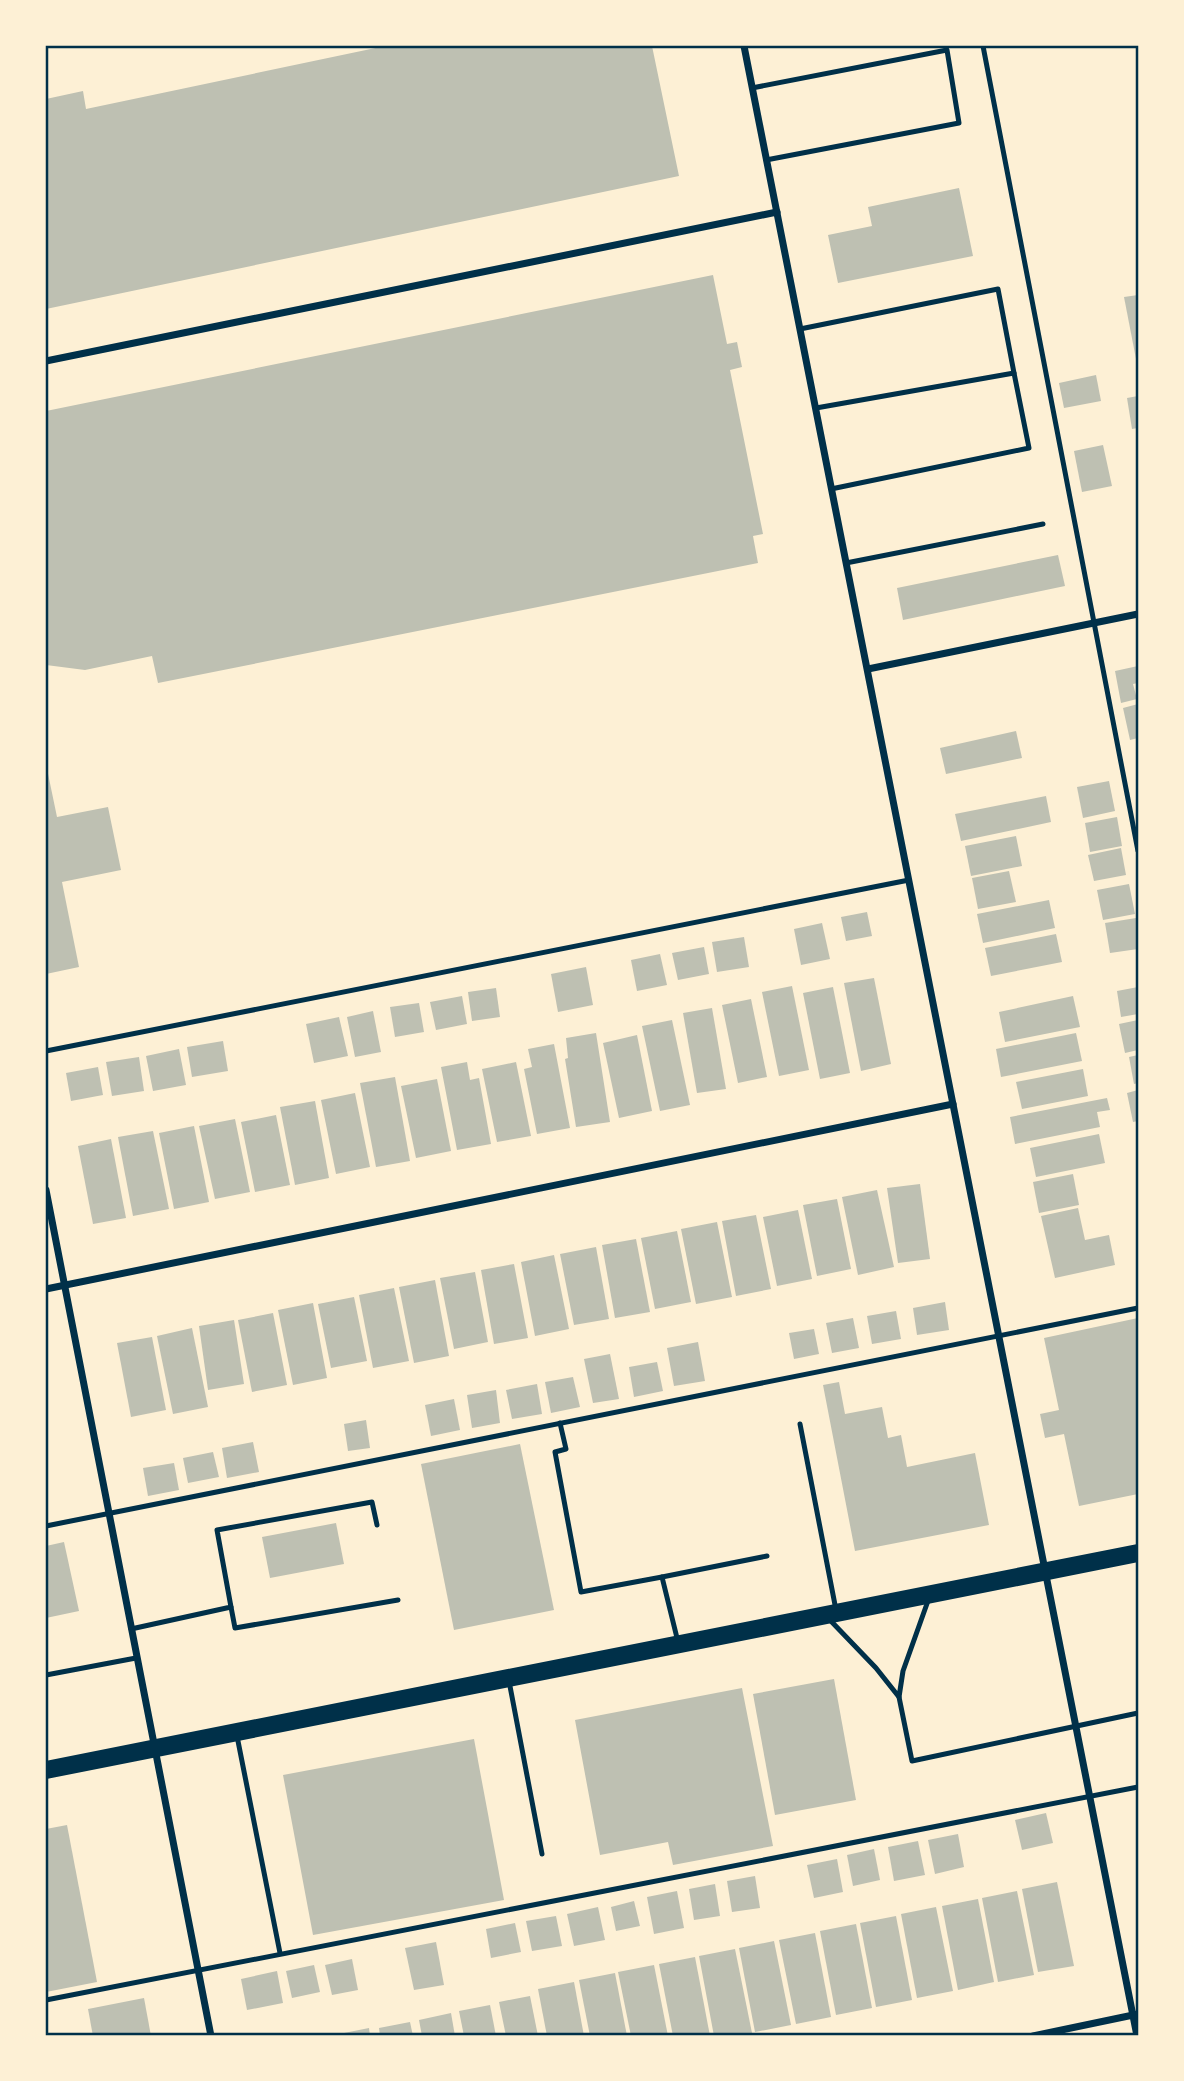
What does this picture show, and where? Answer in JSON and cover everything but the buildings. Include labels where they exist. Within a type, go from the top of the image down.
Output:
[{"type":"main road","points":[[46,1770],[1139,1553]]},
{"type":"street","points":[[744,46],[1045,1572],[1136,2015],[1137,2035]]},
{"type":"street","points":[[46,361],[777,212]]},
{"type":"street","points":[[868,669],[1139,614]]},
{"type":"street","points":[[46,1289],[953,1104]]},
{"type":"street","points":[[46,1190],[153,1749],[211,2035]]},
{"type":"street","points":[[1033,2035],[1136,2015]]},
{"type":"lane","points":[[983,46],[1139,851]]},
{"type":"lane","points":[[752,88],[947,48],[959,123],[766,160]]},
{"type":"lane","points":[[800,329],[998,289],[1029,448],[831,489]]},
{"type":"lane","points":[[816,408],[1014,373]]},
{"type":"lane","points":[[846,562],[1043,524]]},
{"type":"lane","points":[[46,1051],[909,880]]},
{"type":"lane","points":[[46,1526],[1139,1308]]},
{"type":"lane","points":[[560,1423],[566,1449],[555,1452],[582,1592],[767,1556]]},
{"type":"lane","points":[[800,1424],[832,1614],[899,1697]]},
{"type":"lane","points":[[377,1525],[372,1502],[217,1530],[235,1628],[398,1600]]},
{"type":"lane","points":[[662,1577],[678,1645]]},
{"type":"lane","points":[[930,1595],[903,1671],[899,1697],[912,1760],[1139,1713]]},
{"type":"lane","points":[[131,1629],[231,1607]]},
{"type":"lane","points":[[46,1675],[136,1657]]},
{"type":"lane","points":[[508,1678],[542,1854]]},
{"type":"lane","points":[[236,1732],[280,1953]]},
{"type":"lane","points":[[46,2000],[1139,1787]]}]
